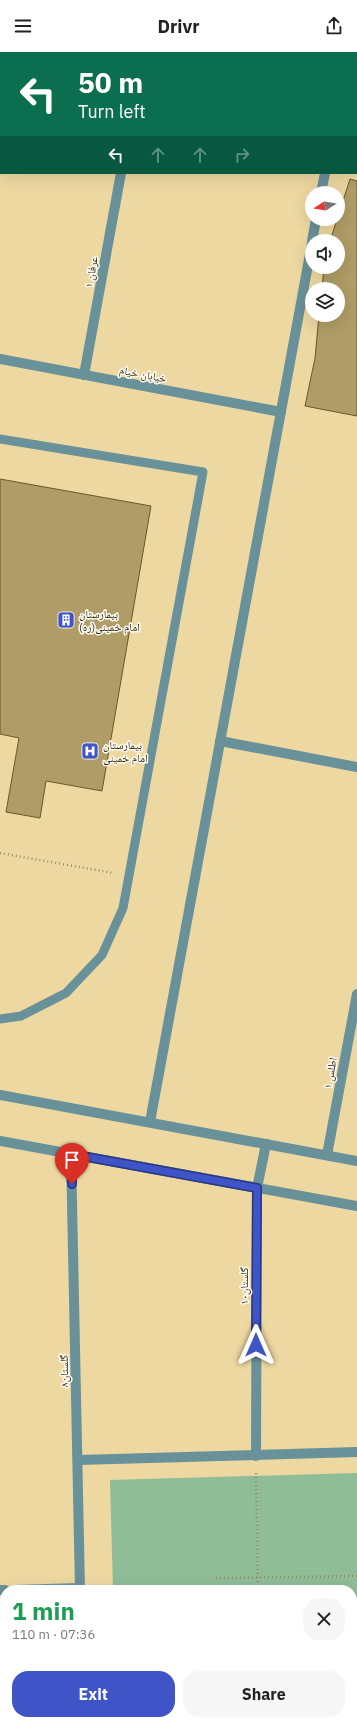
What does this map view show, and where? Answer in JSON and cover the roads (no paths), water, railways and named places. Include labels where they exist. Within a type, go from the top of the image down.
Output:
[{"type":"street","name":"عرفان ۱","points":[[84,375],[121,174]]},
{"type":"street","points":[[322,186],[325,174]]},
{"type":"street","points":[[150,1122],[306,274]]},
{"type":"street","name":"خیابان خیام","points":[[0,359],[281,412]]},
{"type":"street","points":[[220,741],[357,767]]},
{"type":"street","name":"اطلس ۱","points":[[327,1155],[357,994]]},
{"type":"street","points":[[0,1095],[357,1161]]},
{"type":"street","points":[[0,1141],[357,1206]]},
{"type":"street","name":"گلستان۱۰","points":[[256,1456],[257,1188],[266,1144]]},
{"type":"street","name":"گلستان۸","points":[[71,1154],[80,1585]]},
{"type":"street","points":[[78,1460],[357,1452]]},
{"type":"lane","points":[[0,439],[203,472],[123,908],[102,955],[66,992],[21,1016],[0,1019]]},
{"type":"place","name":"بیمارستان امام خمینی(ره)","points":[[66,620]]},
{"type":"place","name":"بیمارستان امام خمینی","points":[[90,751]]}]
